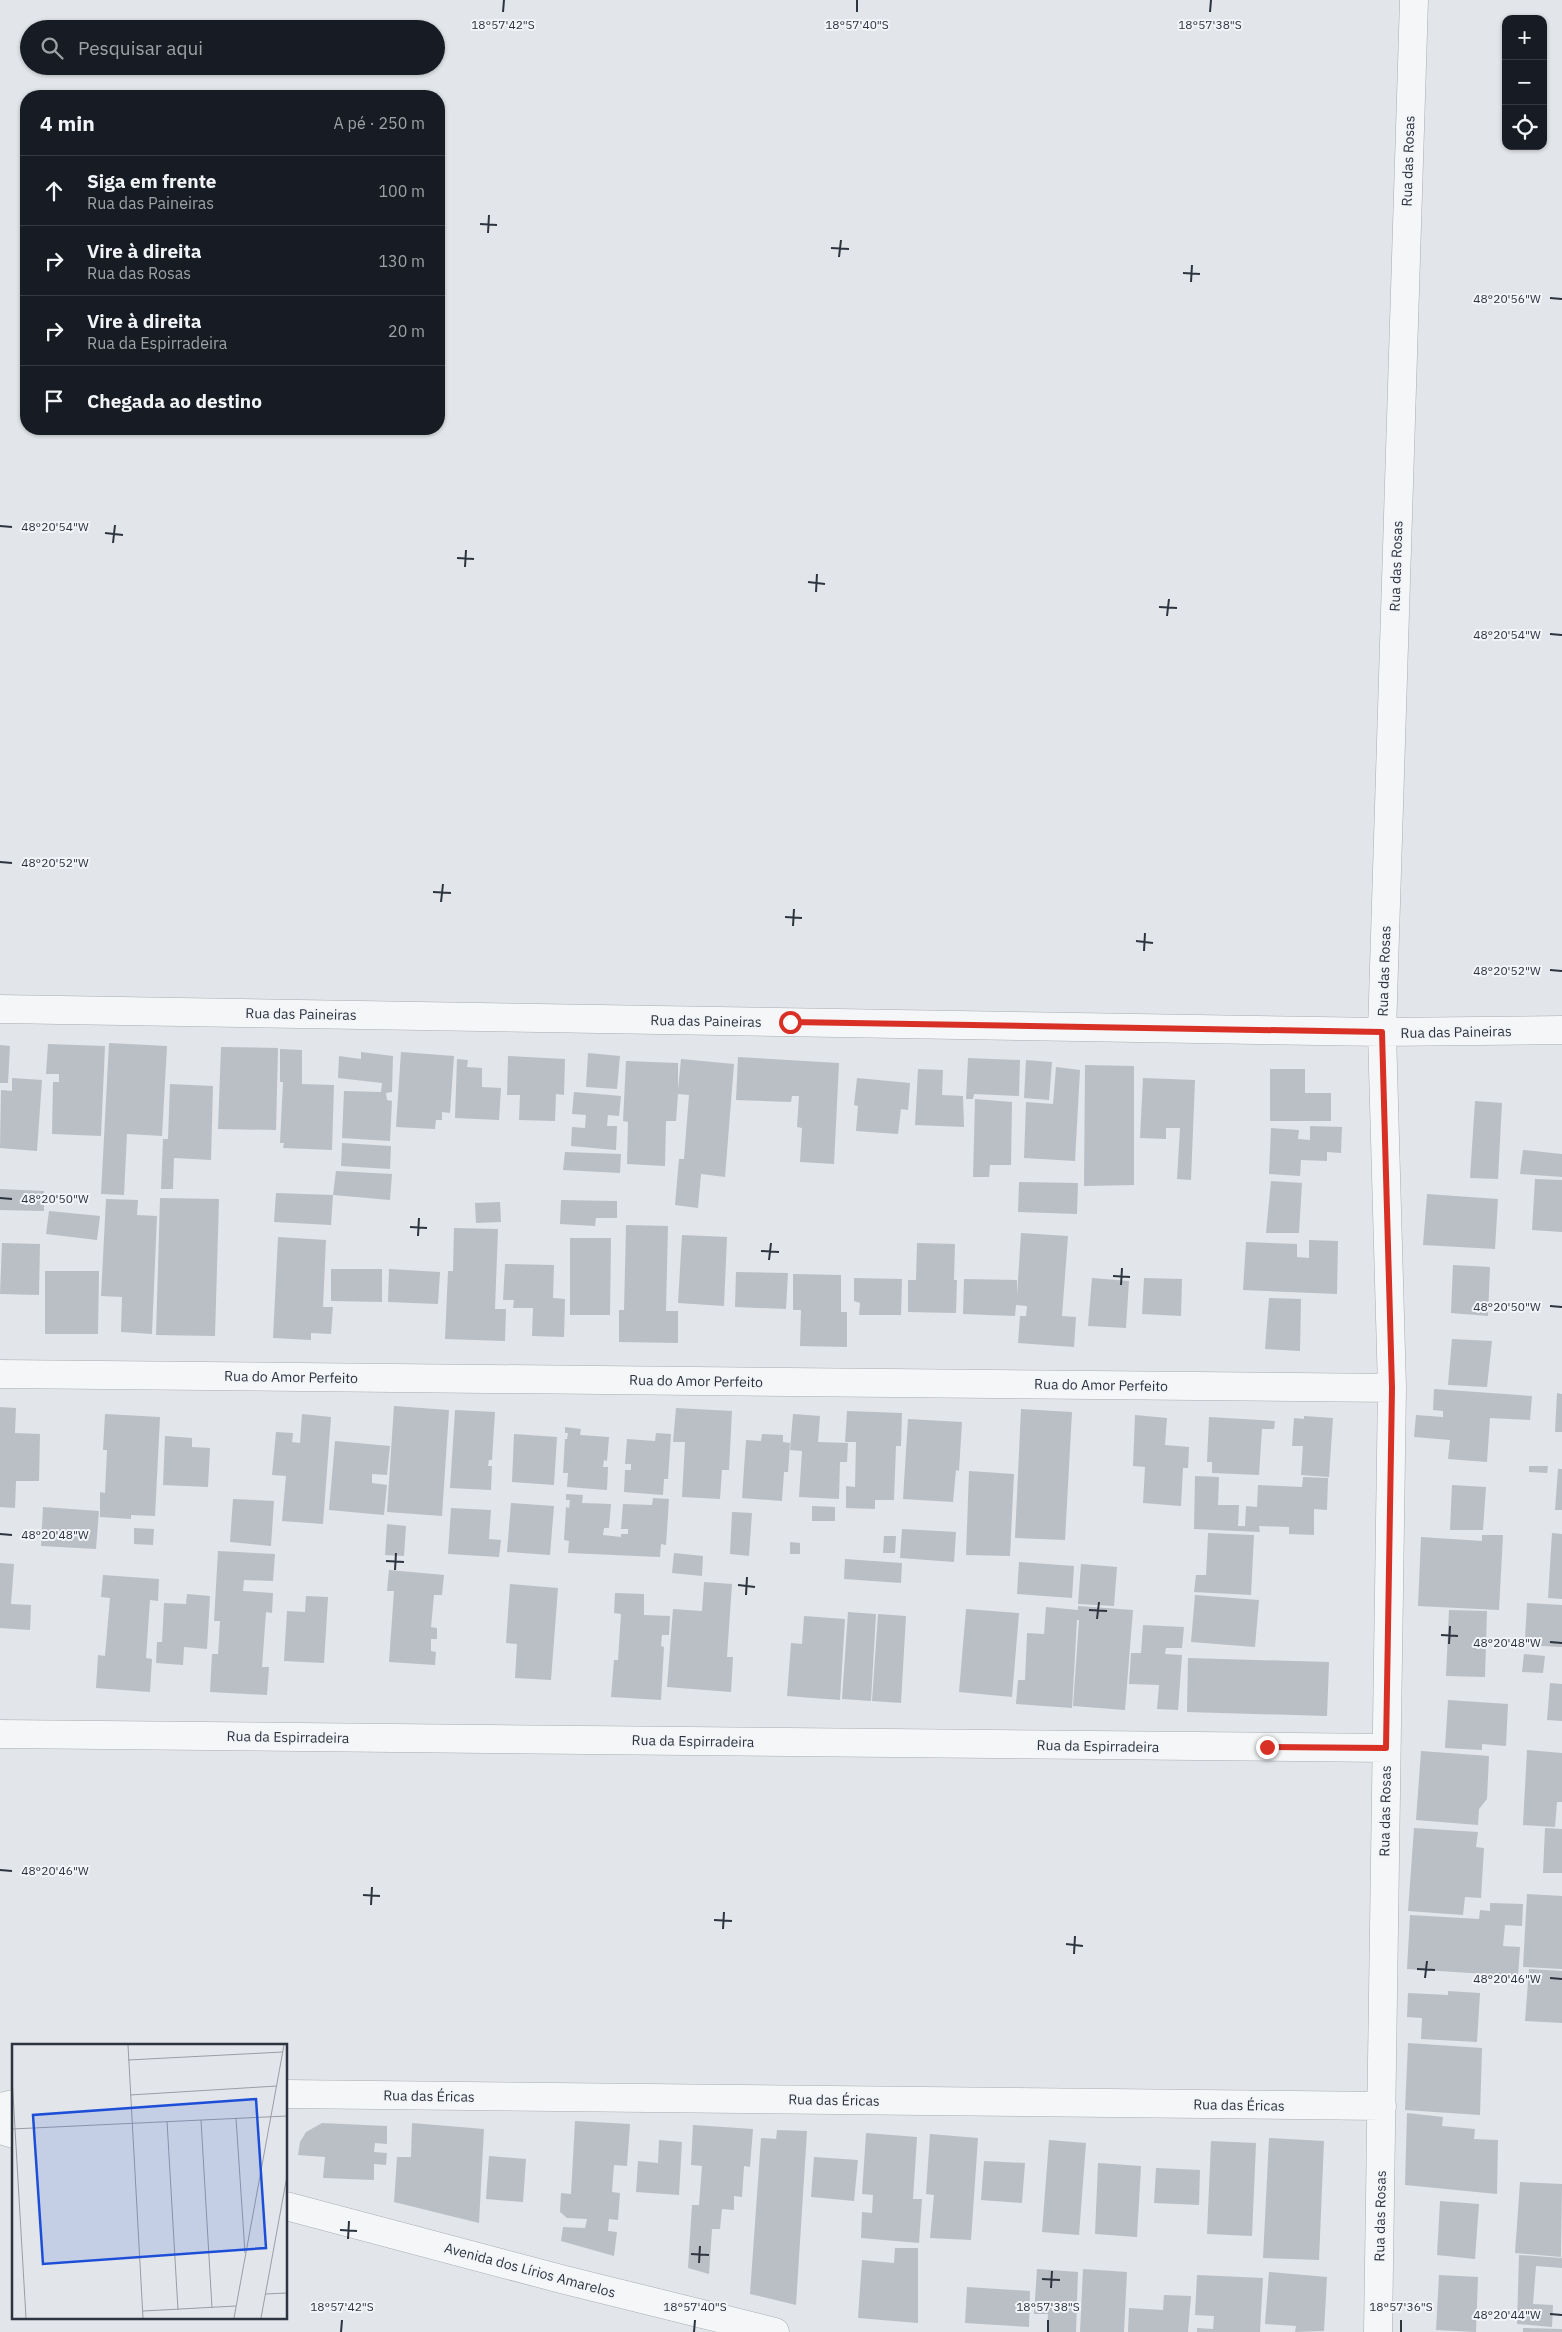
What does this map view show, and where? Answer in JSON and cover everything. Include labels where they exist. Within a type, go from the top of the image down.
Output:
[{"type":"street","name":"Rua das Rosas","points":[[1378,2332],[1392,1388],[1382,1032],[1414,0]]},
{"type":"street","name":"Rua das Paineiras","points":[[0,1009],[1382,1032],[1562,1030]]},
{"type":"street","name":"Rua do Amor Perfeito","points":[[0,1374],[1392,1388]]},
{"type":"street","name":"Rua da Espirradeira","points":[[0,1734],[1386,1748]]},
{"type":"street","name":"Rua das Éricas","points":[[288,2094],[1382,2106]]},
{"type":"street","name":"Avenida dos Lírios Amarelos","points":[[288,2207],[565,2280],[775,2332]]},
{"type":"building","points":[[109,1043],[167,1046],[162,1136],[127,1134],[124,1195],[101,1194]]},
{"type":"building","points":[[48,1044],[105,1046],[101,1136],[52,1134],[53,1082],[59,1082],[59,1074],[46,1074]]},
{"type":"building","points":[[0,1045],[10,1046],[8,1083],[0,1083]]},
{"type":"building","points":[[221,1047],[278,1048],[276,1130],[218,1129]]},
{"type":"building","points":[[280,1049],[302,1050],[302,1084],[334,1085],[332,1150],[283,1148],[284,1143],[280,1143],[283,1082],[280,1082]]},
{"type":"building","points":[[361,1052],[393,1056],[392,1092],[386,1093],[387,1100],[392,1101],[390,1141],[342,1138],[344,1091],[381,1092],[382,1083],[338,1078],[339,1056],[361,1059]]},
{"type":"building","points":[[401,1052],[454,1056],[450,1113],[442,1112],[442,1120],[436,1120],[435,1129],[396,1127]]},
{"type":"building","points":[[588,1053],[620,1056],[617,1089],[586,1087]]},
{"type":"building","points":[[508,1056],[565,1059],[564,1095],[556,1094],[555,1121],[519,1120],[520,1095],[507,1095]]},
{"type":"building","points":[[738,1057],[839,1063],[834,1164],[800,1162],[802,1128],[797,1127],[799,1096],[792,1096],[791,1102],[736,1100]]},
{"type":"building","points":[[968,1058],[1020,1060],[1019,1096],[974,1094],[973,1099],[966,1099]]},
{"type":"building","points":[[457,1059],[468,1060],[467,1067],[482,1068],[482,1087],[501,1088],[499,1120],[455,1118]]},
{"type":"building","points":[[681,1059],[734,1064],[725,1177],[701,1174],[698,1208],[675,1205],[679,1159],[684,1159],[689,1095],[678,1094],[676,1121],[666,1121],[665,1166],[627,1164],[628,1122],[623,1121],[626,1061],[678,1063],[678,1090]]},
{"type":"building","points":[[1026,1060],[1052,1062],[1049,1100],[1024,1098]]},
{"type":"building","points":[[1085,1065],[1134,1066],[1134,1185],[1084,1186]]},
{"type":"building","points":[[1056,1067],[1080,1070],[1075,1161],[1024,1158],[1026,1102],[1053,1104]]},
{"type":"building","points":[[918,1069],[943,1070],[942,1095],[963,1096],[964,1127],[915,1125]]},
{"type":"building","points":[[1270,1069],[1305,1069],[1305,1093],[1331,1093],[1331,1121],[1270,1121]]},
{"type":"building","points":[[12,1078],[42,1080],[37,1151],[0,1148],[1,1090],[12,1091]]},
{"type":"building","points":[[857,1078],[910,1083],[908,1110],[901,1109],[898,1134],[856,1131],[858,1106],[854,1105]]},
{"type":"building","points":[[1143,1078],[1195,1080],[1191,1180],[1177,1179],[1180,1128],[1166,1128],[1166,1139],[1140,1138]]},
{"type":"building","points":[[170,1084],[213,1086],[211,1160],[174,1158],[173,1189],[161,1189],[163,1139],[168,1139]]},
{"type":"building","points":[[574,1092],[621,1096],[619,1116],[608,1115],[607,1126],[617,1126],[616,1150],[571,1146],[572,1127],[585,1128],[586,1115],[572,1114]]},
{"type":"building","points":[[975,1099],[1012,1102],[1011,1165],[990,1165],[989,1177],[973,1177]]},
{"type":"building","points":[[1475,1101],[1502,1103],[1498,1179],[1470,1178]]},
{"type":"building","points":[[1310,1126],[1342,1127],[1341,1153],[1327,1152],[1327,1161],[1301,1160],[1300,1176],[1269,1174],[1271,1128],[1299,1130],[1298,1139],[1310,1140]]},
{"type":"building","points":[[342,1143],[391,1146],[390,1169],[341,1166]]},
{"type":"building","points":[[1523,1150],[1562,1154],[1562,1177],[1520,1174]]},
{"type":"building","points":[[565,1152],[621,1154],[620,1173],[563,1170]]},
{"type":"building","points":[[336,1171],[392,1174],[390,1200],[333,1195]]},
{"type":"building","points":[[1535,1179],[1562,1180],[1562,1232],[1532,1230]]},
{"type":"building","points":[[1271,1181],[1302,1183],[1299,1233],[1266,1233]]},
{"type":"building","points":[[1019,1182],[1078,1183],[1077,1214],[1018,1212]]},
{"type":"building","points":[[0,1189],[44,1191],[44,1211],[0,1210]]},
{"type":"building","points":[[276,1193],[333,1195],[331,1225],[274,1222]]},
{"type":"building","points":[[1427,1194],[1498,1199],[1495,1249],[1423,1245]]},
{"type":"building","points":[[160,1198],[219,1199],[215,1336],[156,1335]]},
{"type":"building","points":[[106,1199],[138,1200],[137,1215],[157,1216],[152,1334],[121,1332],[122,1297],[101,1296]]},
{"type":"building","points":[[561,1200],[617,1201],[617,1218],[596,1218],[595,1226],[560,1224]]},
{"type":"building","points":[[500,1202],[501,1222],[476,1223],[475,1203]]},
{"type":"building","points":[[49,1211],[100,1216],[97,1240],[46,1234]]},
{"type":"building","points":[[626,1225],[668,1226],[666,1311],[678,1311],[678,1343],[619,1342],[619,1310],[624,1310]]},
{"type":"building","points":[[454,1228],[498,1229],[495,1309],[506,1309],[505,1341],[445,1339],[448,1271],[453,1271]]},
{"type":"building","points":[[1021,1233],[1068,1236],[1062,1316],[1076,1317],[1074,1347],[1018,1343],[1020,1316],[1026,1316],[1027,1306],[1016,1305],[1015,1316],[963,1314],[964,1279],[1017,1280],[1017,1296]]},
{"type":"building","points":[[682,1235],[727,1237],[724,1306],[678,1303]]},
{"type":"building","points":[[278,1237],[326,1240],[323,1307],[333,1307],[331,1334],[311,1333],[311,1340],[273,1338]]},
{"type":"building","points":[[570,1238],[611,1238],[610,1315],[570,1315]]},
{"type":"building","points":[[1309,1240],[1338,1241],[1337,1294],[1243,1290],[1246,1242],[1297,1244],[1297,1257],[1309,1258]]},
{"type":"building","points":[[2,1243],[40,1244],[39,1295],[0,1294]]},
{"type":"building","points":[[917,1243],[955,1244],[954,1280],[957,1280],[956,1313],[908,1312],[908,1280],[916,1280]]},
{"type":"building","points":[[505,1264],[554,1265],[553,1298],[565,1299],[564,1337],[532,1336],[533,1308],[513,1308],[514,1300],[503,1300]]},
{"type":"building","points":[[1453,1265],[1490,1267],[1488,1316],[1451,1313]]},
{"type":"building","points":[[331,1269],[382,1269],[382,1302],[331,1301]]},
{"type":"building","points":[[389,1269],[440,1272],[438,1304],[388,1302]]},
{"type":"building","points":[[45,1271],[99,1271],[98,1334],[45,1334]]},
{"type":"building","points":[[736,1272],[788,1273],[786,1309],[735,1307]]},
{"type":"building","points":[[793,1274],[841,1275],[841,1312],[847,1312],[847,1347],[800,1346],[801,1310],[793,1310]]},
{"type":"building","points":[[854,1278],[902,1279],[901,1315],[859,1315],[860,1303],[854,1301]]},
{"type":"building","points":[[1092,1278],[1129,1281],[1126,1328],[1088,1326]]},
{"type":"building","points":[[1144,1278],[1182,1279],[1181,1316],[1142,1314]]},
{"type":"building","points":[[1269,1298],[1301,1299],[1300,1351],[1265,1349]]},
{"type":"building","points":[[1452,1339],[1492,1341],[1487,1387],[1448,1385]]},
{"type":"building","points":[[1434,1389],[1532,1396],[1530,1420],[1490,1418],[1487,1462],[1448,1459],[1450,1440],[1414,1437],[1416,1415],[1443,1417],[1443,1411],[1433,1410]]},
{"type":"building","points":[[1557,1393],[1562,1394],[1562,1432],[1555,1432]]},
{"type":"building","points":[[394,1406],[449,1410],[442,1516],[387,1512]]},
{"type":"building","points":[[0,1407],[16,1408],[15,1433],[40,1434],[39,1481],[16,1481],[15,1508],[0,1507]]},
{"type":"building","points":[[676,1408],[732,1411],[729,1470],[722,1470],[720,1499],[682,1497],[685,1442],[673,1442]]},
{"type":"building","points":[[1021,1409],[1072,1412],[1065,1540],[1015,1538]]},
{"type":"building","points":[[455,1410],[495,1412],[492,1460],[489,1460],[488,1466],[492,1466],[491,1490],[450,1488]]},
{"type":"building","points":[[847,1411],[902,1413],[901,1446],[896,1446],[894,1500],[875,1500],[875,1509],[846,1508],[846,1486],[855,1487],[856,1442],[845,1442]]},
{"type":"building","points":[[105,1414],[160,1417],[155,1516],[131,1515],[131,1519],[100,1517],[100,1492],[105,1493],[107,1450],[103,1450]]},
{"type":"building","points":[[302,1414],[331,1417],[323,1524],[282,1521],[286,1476],[272,1475],[276,1432],[293,1433],[292,1442],[300,1443]]},
{"type":"building","points":[[793,1414],[820,1416],[818,1442],[848,1443],[847,1462],[840,1462],[839,1499],[799,1497],[802,1451],[790,1450]]},
{"type":"building","points":[[1135,1415],[1167,1418],[1165,1445],[1189,1447],[1188,1468],[1183,1468],[1181,1506],[1143,1503],[1145,1467],[1133,1466]]},
{"type":"building","points":[[1304,1416],[1333,1418],[1329,1477],[1301,1475],[1303,1446],[1292,1446],[1294,1418],[1304,1419]]},
{"type":"building","points":[[1209,1417],[1275,1421],[1274,1429],[1262,1429],[1259,1475],[1212,1473],[1212,1462],[1207,1462]]},
{"type":"building","points":[[908,1419],[962,1422],[959,1471],[956,1470],[953,1502],[903,1499]]},
{"type":"building","points":[[565,1427],[581,1429],[580,1435],[609,1437],[607,1461],[604,1460],[603,1467],[608,1467],[607,1490],[567,1487],[568,1473],[563,1473],[565,1439],[567,1439],[568,1433],[565,1433]]},
{"type":"building","points":[[656,1433],[671,1434],[668,1479],[664,1479],[663,1495],[624,1492],[625,1470],[631,1470],[631,1464],[625,1464],[627,1439],[655,1441]]},
{"type":"building","points":[[514,1434],[557,1437],[554,1485],[512,1482]]},
{"type":"building","points":[[762,1434],[783,1435],[783,1442],[790,1443],[788,1472],[784,1472],[782,1501],[742,1498],[746,1440],[761,1441]]},
{"type":"building","points":[[165,1436],[192,1438],[192,1447],[210,1448],[208,1487],[163,1485]]},
{"type":"building","points":[[335,1441],[390,1446],[387,1475],[372,1474],[372,1483],[387,1485],[384,1515],[329,1510]]},
{"type":"building","points":[[1529,1466],[1548,1466],[1547,1473],[1529,1472]]},
{"type":"building","points":[[1558,1469],[1562,1469],[1562,1510],[1555,1510]]},
{"type":"building","points":[[969,1471],[1014,1474],[1010,1556],[966,1555]]},
{"type":"building","points":[[1195,1476],[1219,1477],[1218,1505],[1239,1505],[1238,1526],[1245,1526],[1246,1506],[1257,1507],[1258,1485],[1302,1487],[1303,1477],[1328,1478],[1327,1510],[1314,1509],[1314,1535],[1289,1534],[1289,1527],[1259,1526],[1260,1532],[1194,1529]]},
{"type":"building","points":[[1452,1485],[1486,1487],[1483,1530],[1450,1530]]},
{"type":"building","points":[[566,1494],[583,1495],[582,1503],[611,1504],[609,1528],[604,1528],[603,1535],[621,1537],[621,1534],[628,1534],[628,1529],[621,1529],[623,1504],[652,1505],[653,1498],[669,1499],[666,1545],[661,1544],[660,1557],[568,1553],[569,1541],[564,1540],[566,1507],[569,1508],[570,1500],[566,1500]]},
{"type":"building","points":[[233,1499],[274,1501],[271,1546],[230,1542]]},
{"type":"building","points":[[511,1503],[554,1506],[550,1555],[507,1552]]},
{"type":"building","points":[[812,1506],[835,1507],[835,1521],[812,1521]]},
{"type":"building","points":[[43,1507],[99,1511],[96,1549],[41,1546]]},
{"type":"building","points":[[451,1508],[491,1510],[489,1539],[501,1540],[499,1557],[448,1554]]},
{"type":"building","points":[[732,1512],[752,1513],[749,1556],[730,1554]]},
{"type":"building","points":[[387,1524],[406,1526],[404,1556],[385,1555]]},
{"type":"building","points":[[134,1528],[154,1529],[153,1545],[134,1544]]},
{"type":"building","points":[[902,1529],[956,1532],[954,1562],[900,1558]]},
{"type":"building","points":[[1208,1533],[1254,1535],[1251,1595],[1194,1592],[1196,1575],[1206,1575]]},
{"type":"building","points":[[1552,1533],[1562,1534],[1562,1599],[1548,1598]]},
{"type":"building","points":[[1482,1535],[1503,1535],[1499,1610],[1418,1606],[1421,1537],[1482,1541]]},
{"type":"building","points":[[884,1536],[896,1536],[895,1553],[883,1553]]},
{"type":"building","points":[[790,1542],[800,1543],[800,1554],[790,1554]]},
{"type":"building","points":[[218,1551],[275,1554],[273,1581],[244,1580],[243,1591],[273,1593],[272,1613],[266,1612],[262,1667],[269,1667],[267,1695],[210,1692],[212,1654],[218,1654],[220,1621],[214,1621]]},
{"type":"building","points":[[674,1553],[703,1556],[702,1576],[672,1573]]},
{"type":"building","points":[[845,1559],[902,1563],[901,1583],[844,1579]]},
{"type":"building","points":[[1019,1562],[1074,1566],[1072,1598],[1017,1594]]},
{"type":"building","points":[[0,1563],[14,1564],[11,1604],[31,1605],[30,1630],[0,1628]]},
{"type":"building","points":[[1081,1564],[1117,1567],[1114,1606],[1078,1604]]},
{"type":"building","points":[[389,1570],[444,1575],[442,1595],[434,1595],[431,1627],[437,1628],[437,1639],[431,1639],[431,1651],[436,1652],[435,1665],[389,1662],[394,1591],[387,1591]]},
{"type":"building","points":[[103,1575],[159,1579],[158,1601],[150,1600],[146,1658],[152,1659],[150,1692],[96,1688],[98,1655],[105,1656],[110,1598],[101,1597]]},
{"type":"building","points":[[704,1582],[732,1584],[727,1657],[733,1657],[731,1692],[667,1687],[673,1609],[702,1611]]},
{"type":"building","points":[[510,1584],[558,1588],[551,1680],[515,1678],[517,1644],[506,1643]]},
{"type":"building","points":[[615,1593],[644,1594],[644,1615],[670,1616],[669,1635],[662,1635],[661,1646],[664,1647],[661,1700],[611,1697],[614,1660],[618,1660],[621,1614],[614,1613]]},
{"type":"building","points":[[187,1594],[210,1596],[207,1649],[184,1647],[183,1665],[156,1663],[157,1642],[162,1642],[164,1603],[186,1604]]},
{"type":"building","points":[[1195,1595],[1259,1600],[1255,1647],[1191,1642]]},
{"type":"building","points":[[306,1596],[328,1597],[324,1663],[284,1661],[287,1611],[305,1612]]},
{"type":"building","points":[[1527,1603],[1562,1605],[1562,1647],[1541,1646],[1542,1640],[1525,1639]]},
{"type":"building","points":[[1078,1606],[1133,1610],[1125,1710],[1073,1706],[1079,1620],[1077,1620],[1072,1708],[1016,1704],[1018,1680],[1025,1680],[1027,1633],[1044,1634],[1046,1607],[1078,1610]]},
{"type":"building","points":[[966,1609],[1019,1613],[1012,1697],[959,1692]]},
{"type":"building","points":[[1449,1610],[1487,1611],[1485,1677],[1446,1676]]},
{"type":"building","points":[[848,1612],[876,1614],[871,1701],[842,1699]]},
{"type":"building","points":[[878,1614],[906,1616],[901,1703],[872,1701]]},
{"type":"building","points":[[804,1616],[845,1619],[840,1700],[787,1696],[791,1643],[802,1644]]},
{"type":"building","points":[[1143,1625],[1184,1627],[1182,1648],[1166,1648],[1165,1654],[1182,1655],[1178,1710],[1157,1709],[1159,1685],[1129,1684],[1131,1653],[1141,1653]]},
{"type":"building","points":[[1524,1654],[1545,1656],[1543,1673],[1522,1672]]},
{"type":"building","points":[[1188,1658],[1329,1662],[1327,1716],[1187,1712]]},
{"type":"building","points":[[1550,1683],[1562,1684],[1562,1721],[1547,1720]]},
{"type":"building","points":[[1448,1700],[1508,1704],[1506,1746],[1482,1744],[1482,1750],[1445,1748]]},
{"type":"building","points":[[1527,1750],[1562,1753],[1562,1802],[1557,1802],[1555,1827],[1523,1825]]},
{"type":"building","points":[[1421,1751],[1489,1756],[1487,1799],[1479,1809],[1478,1825],[1416,1820]]},
{"type":"building","points":[[1414,1828],[1478,1832],[1476,1847],[1484,1848],[1481,1898],[1465,1897],[1463,1915],[1408,1911]]},
{"type":"building","points":[[1545,1828],[1562,1829],[1562,1873],[1543,1873]]},
{"type":"building","points":[[1527,1894],[1562,1896],[1562,1969],[1523,1967]]},
{"type":"building","points":[[1490,1903],[1523,1904],[1522,1926],[1505,1925],[1503,1946],[1520,1947],[1518,1976],[1407,1969],[1410,1915],[1479,1919],[1480,1910],[1490,1911]]},
{"type":"building","points":[[1529,1969],[1562,1971],[1562,2023],[1525,2021]]},
{"type":"building","points":[[1448,1991],[1480,1993],[1477,2042],[1421,2039],[1422,2018],[1407,2017],[1408,1993],[1448,1995]]},
{"type":"building","points":[[1408,2043],[1482,2048],[1480,2115],[1405,2110]]},
{"type":"building","points":[[1407,2113],[1443,2117],[1442,2126],[1475,2129],[1474,2139],[1498,2140],[1497,2194],[1405,2185]]},
{"type":"building","points":[[575,2121],[630,2124],[627,2166],[614,2165],[612,2192],[620,2193],[618,2220],[609,2219],[608,2231],[617,2232],[614,2256],[561,2241],[563,2227],[585,2228],[587,2219],[567,2218],[560,2212],[561,2193],[571,2194]]},
{"type":"building","points":[[322,2123],[387,2126],[387,2144],[375,2143],[374,2152],[387,2153],[386,2165],[374,2164],[374,2180],[323,2178],[325,2157],[298,2155],[300,2142],[306,2132]]},
{"type":"building","points":[[412,2123],[484,2129],[479,2223],[394,2202],[397,2157],[411,2157]]},
{"type":"building","points":[[693,2125],[753,2129],[750,2167],[744,2166],[742,2197],[734,2196],[734,2210],[722,2209],[720,2229],[712,2229],[709,2274],[688,2268],[692,2205],[699,2205],[702,2166],[691,2165]]},
{"type":"building","points":[[777,2130],[807,2131],[796,2305],[750,2294],[761,2138],[776,2139]]},
{"type":"building","points":[[866,2133],[917,2137],[913,2199],[922,2199],[919,2243],[861,2238],[862,2212],[872,2213],[873,2195],[862,2194]]},
{"type":"building","points":[[930,2134],[978,2138],[971,2240],[930,2238],[934,2195],[926,2194]]},
{"type":"building","points":[[1269,2138],[1324,2141],[1319,2260],[1263,2258]]},
{"type":"building","points":[[659,2140],[682,2142],[679,2195],[636,2192],[638,2161],[658,2163]]},
{"type":"building","points":[[1049,2140],[1086,2143],[1079,2235],[1042,2232]]},
{"type":"building","points":[[1211,2141],[1256,2143],[1252,2236],[1207,2234]]},
{"type":"building","points":[[489,2156],[526,2159],[523,2202],[486,2199]]},
{"type":"building","points":[[814,2157],[858,2160],[854,2201],[811,2197]]},
{"type":"building","points":[[984,2161],[1025,2163],[1022,2203],[981,2200]]},
{"type":"building","points":[[1098,2163],[1141,2166],[1137,2237],[1095,2234]]},
{"type":"building","points":[[1156,2168],[1200,2170],[1199,2205],[1154,2203]]},
{"type":"building","points":[[1520,2182],[1562,2184],[1561,2257],[1515,2253]]},
{"type":"building","points":[[1440,2201],[1479,2204],[1475,2259],[1437,2255]]},
{"type":"building","points":[[895,2248],[918,2248],[918,2323],[858,2318],[862,2260],[894,2263]]},
{"type":"building","points":[[1519,2255],[1562,2258],[1562,2268],[1536,2266],[1533,2304],[1553,2305],[1552,2327],[1517,2324]]},
{"type":"building","points":[[1037,2269],[1078,2272],[1076,2332],[1047,2332],[1048,2314],[1034,2314]]},
{"type":"building","points":[[1083,2269],[1127,2272],[1124,2332],[1080,2332]]},
{"type":"building","points":[[1269,2272],[1327,2277],[1324,2331],[1295,2332],[1296,2326],[1265,2324]]},
{"type":"building","points":[[1197,2275],[1263,2278],[1260,2332],[1197,2332],[1197,2328],[1213,2329],[1214,2316],[1195,2315]]},
{"type":"building","points":[[1439,2275],[1478,2277],[1476,2332],[1436,2330]]},
{"type":"building","points":[[967,2287],[1030,2291],[1029,2327],[965,2323]]},
{"type":"building","points":[[1164,2295],[1191,2296],[1188,2332],[1128,2332],[1129,2308],[1163,2310]]},
{"type":"building","points":[[1523,2328],[1562,2329],[1562,2332],[1523,2332]]},
{"type":"route","points":[[790,1022],[1382,1032],[1392,1388],[1386,1748],[1267,1747]]}]
